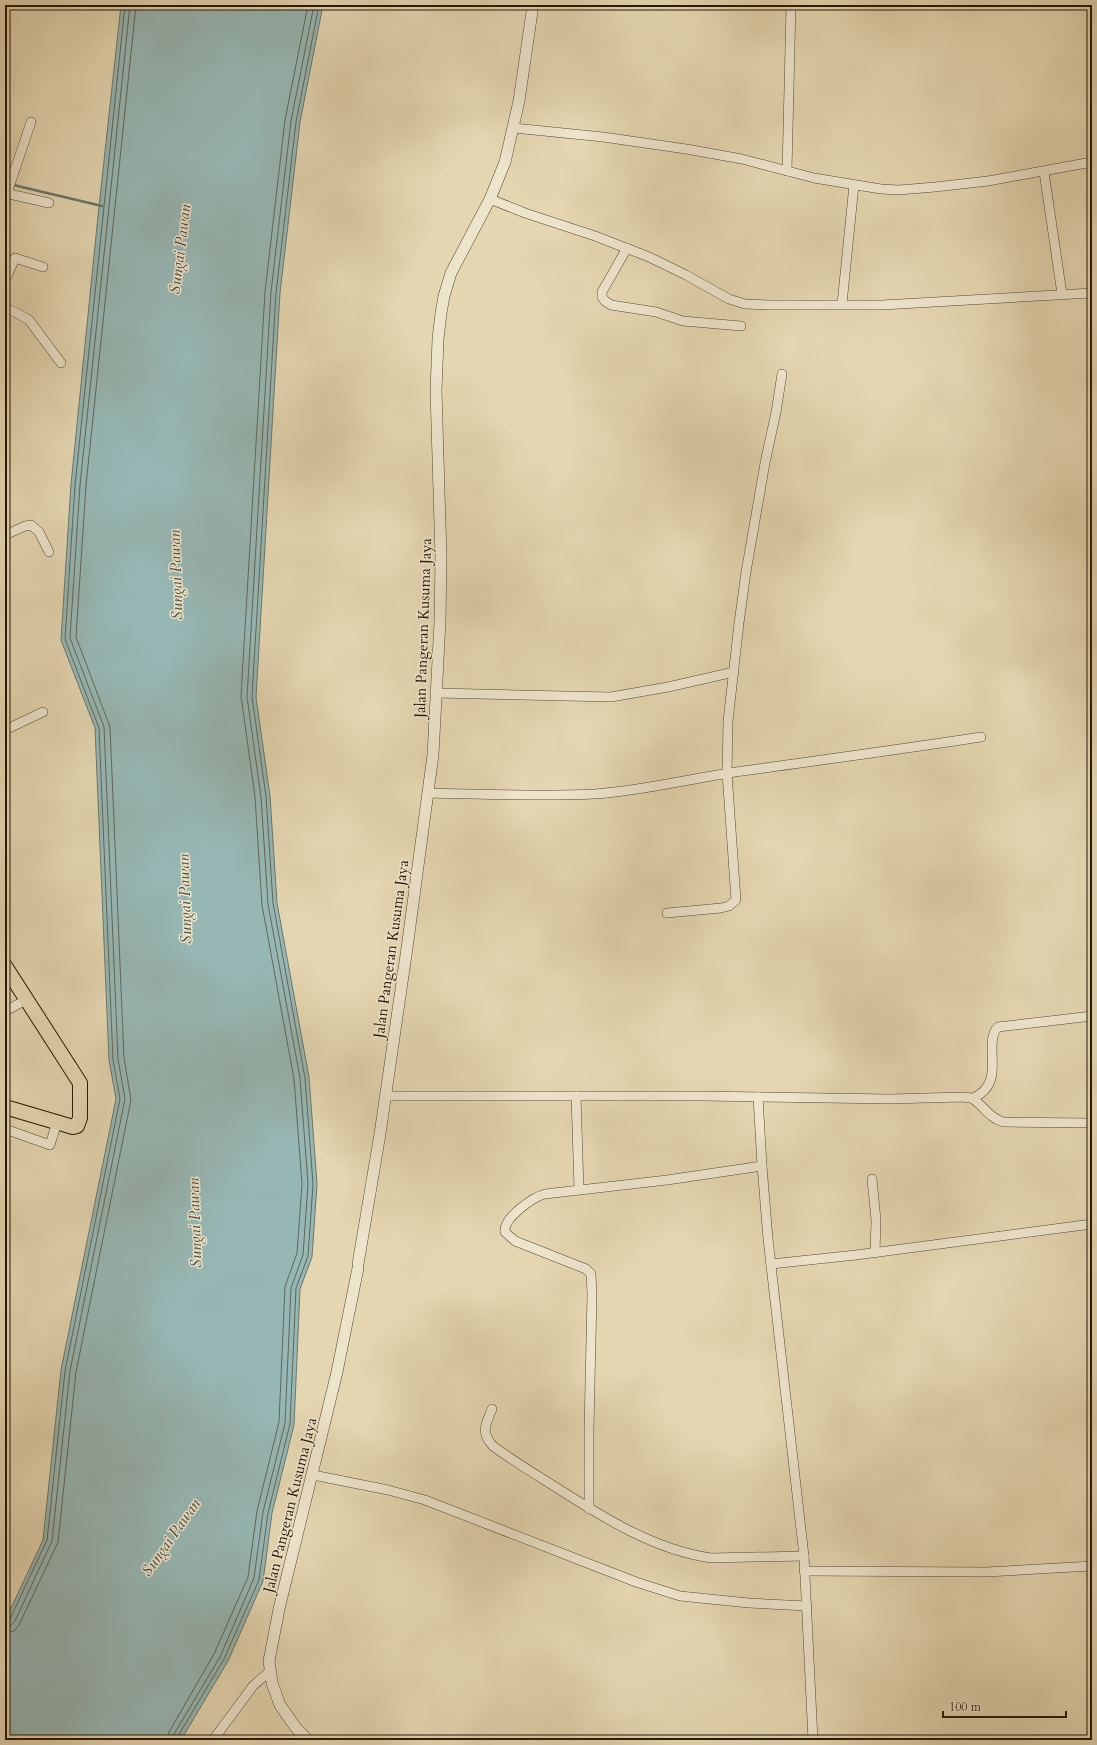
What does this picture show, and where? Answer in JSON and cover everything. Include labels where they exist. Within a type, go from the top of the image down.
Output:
[{"type":"main road","points":[[5,966],[80,1083],[78,1124],[53,1134],[5,1107]]},
{"type":"street","name":"Jalan Pangeran Kusuma Jaya","points":[[308,1740],[296,1728],[280,1706],[274,1692],[270,1671],[271,1649],[337,1372],[358,1266],[395,1031],[428,792],[437,693],[441,557],[436,391],[438,339],[447,283],[490,199],[503,169],[514,128],[533,5]]},
{"type":"street","points":[[787,171],[791,5]]},
{"type":"street","points":[[31,122],[6,193],[49,203]]},
{"type":"street","points":[[514,128],[603,137],[686,149],[742,159],[814,178],[854,185],[899,190],[988,181],[1044,172],[1092,162]]},
{"type":"street","points":[[1044,172],[1062,294]]},
{"type":"street","points":[[842,304],[854,185]]},
{"type":"street","points":[[490,199],[627,248],[670,266],[737,302],[756,305],[882,305],[1092,293]]},
{"type":"street","points":[[627,248],[602,292],[602,297],[605,301],[612,305],[656,312],[683,321],[741,326]]},
{"type":"street","points":[[5,281],[15,258],[43,267]]},
{"type":"street","points":[[5,308],[29,320],[61,363]]},
{"type":"street","points":[[667,913],[722,908],[729,906],[736,900],[727,773],[728,721],[739,623],[764,463],[776,412],[782,374]]},
{"type":"street","points":[[5,535],[25,526],[31,525],[39,532],[49,552]]},
{"type":"street","points":[[437,693],[611,697],[668,687],[734,672]]},
{"type":"street","points":[[5,730],[43,712]]},
{"type":"street","points":[[428,792],[594,794],[633,790],[727,773],[866,755],[981,737]]},
{"type":"street","points":[[5,1011],[26,1000]]},
{"type":"street","points":[[385,1096],[973,1099],[983,1092],[989,1085],[992,1072],[994,1036],[998,1027],[1092,1016]]},
{"type":"street","points":[[576,1096],[579,1189]]},
{"type":"street","points":[[758,1097],[762,1166],[771,1264],[804,1556],[813,1740]]},
{"type":"street","points":[[973,1099],[980,1104],[991,1117],[1003,1122],[1092,1123]]},
{"type":"street","points":[[5,1129],[53,1134]]},
{"type":"street","points":[[589,1509],[591,1275],[586,1269],[515,1241],[507,1236],[504,1230],[506,1225],[512,1217],[536,1196],[579,1189],[667,1180],[762,1166]]},
{"type":"street","points":[[872,1179],[876,1220],[875,1253]]},
{"type":"street","points":[[771,1264],[875,1253],[1092,1224]]},
{"type":"street","points":[[492,1409],[485,1430],[487,1440],[493,1446],[589,1509],[659,1543],[699,1556],[711,1558],[804,1556]]},
{"type":"street","points":[[313,1475],[388,1490],[425,1500],[636,1582],[680,1596],[749,1603],[807,1606]]},
{"type":"street","points":[[804,1571],[987,1572],[1092,1566]]},
{"type":"street","points":[[213,1740],[253,1686],[270,1671]]},
{"type":"water","name":"Sungai Pawan","points":[[121,5],[323,5],[300,122],[280,293],[256,697],[270,796],[277,903],[309,1077],[317,1184],[312,1257],[300,1289],[294,1425],[272,1513],[263,1581],[228,1661],[181,1740],[5,1740],[5,1621],[43,1540],[61,1370],[116,1099],[109,1060],[95,728],[61,640],[71,484]]},
{"type":"waterway","points":[[5,183],[102,206]]}]
